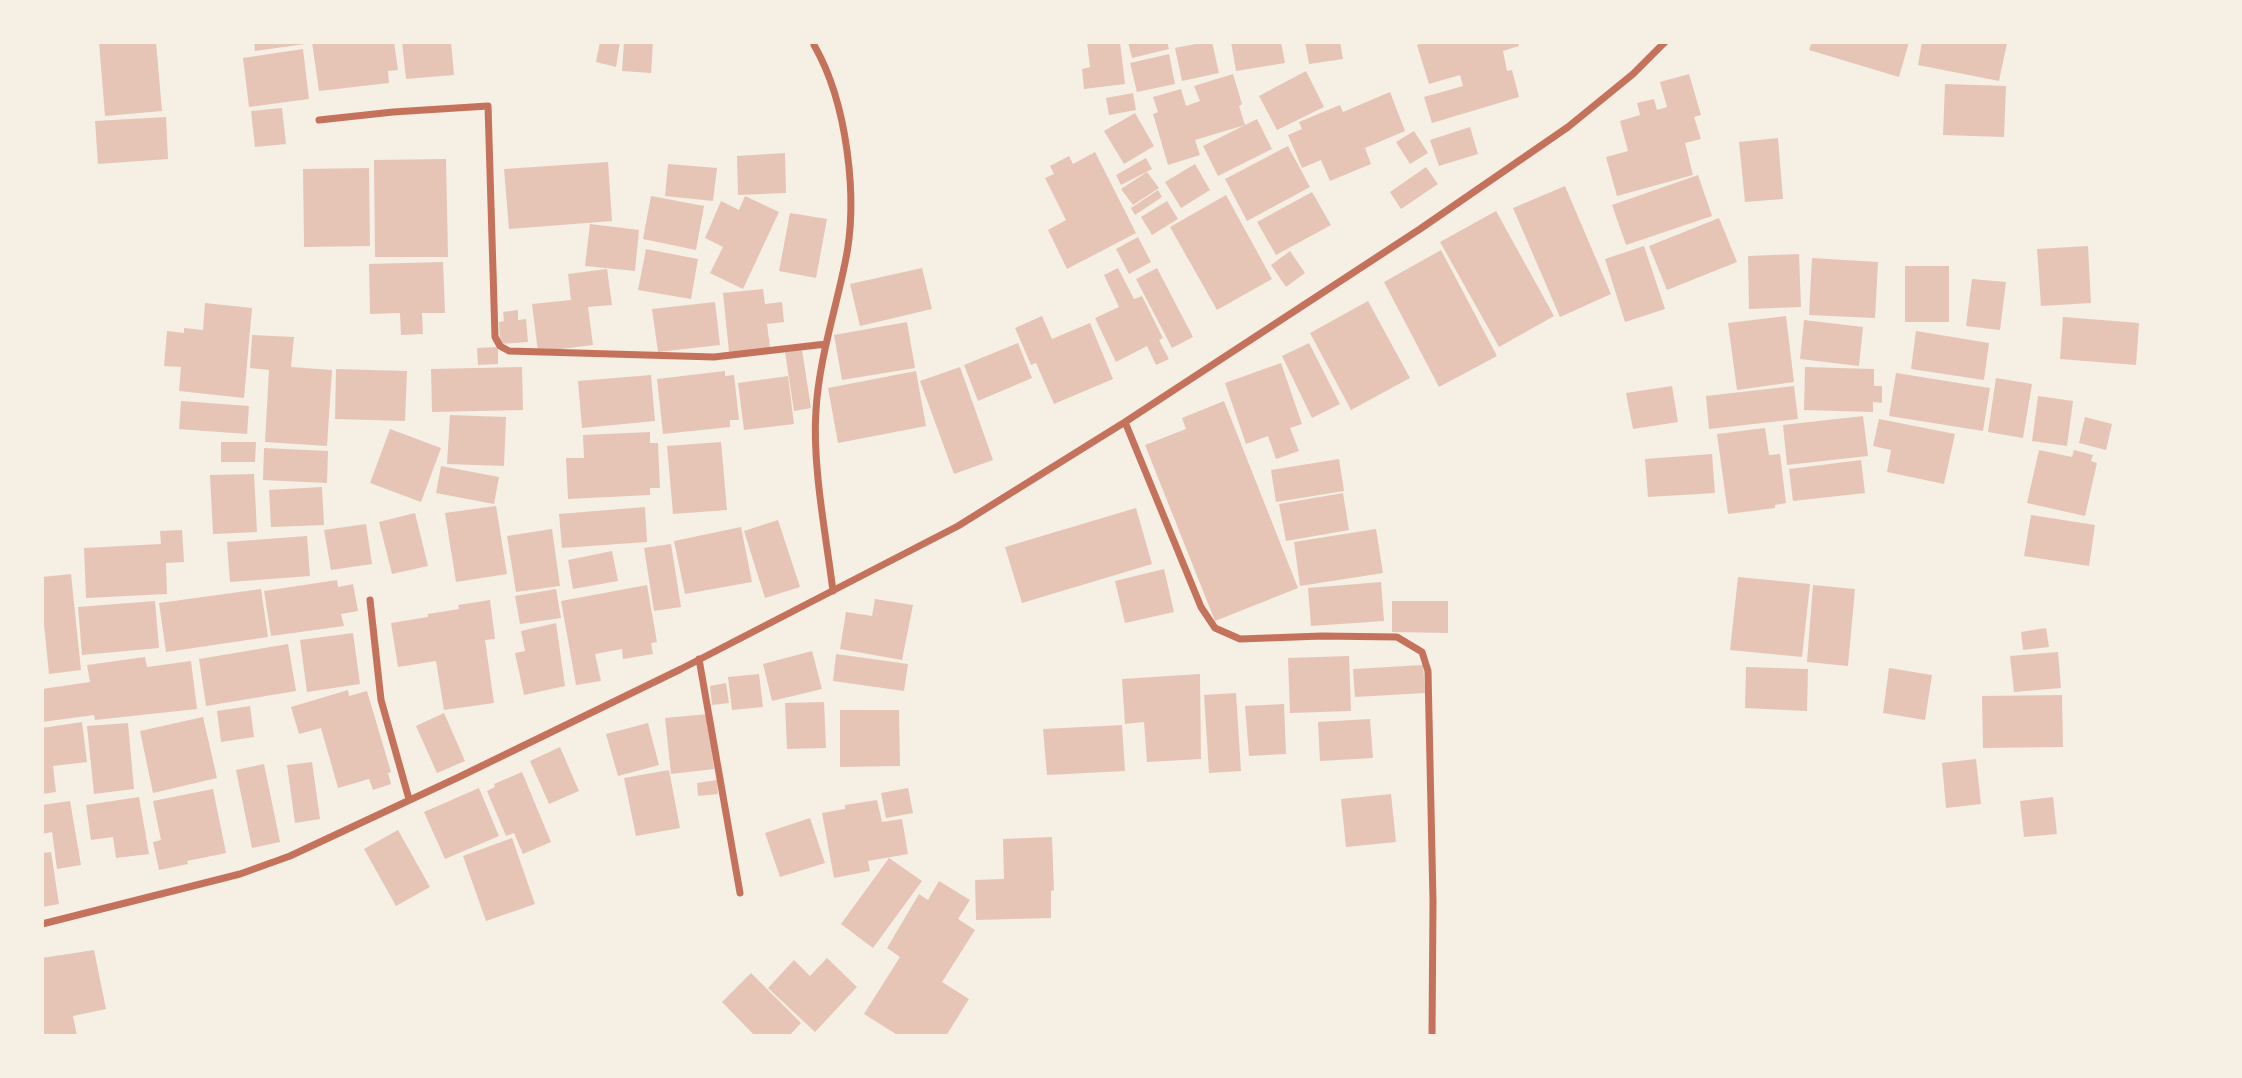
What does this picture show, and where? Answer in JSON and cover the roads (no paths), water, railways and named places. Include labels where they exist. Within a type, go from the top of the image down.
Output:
[{"type":"street","points":[[42,925],[264,867],[699,659],[958,526],[1125,422],[1420,229],[1556,135],[1633,74],[1665,42]]},
{"type":"street","points":[[814,45],[836,92],[847,153],[852,205],[845,263],[826,344],[816,411],[816,438],[833,591]]},
{"type":"street","points":[[320,120],[393,111],[488,106],[495,337],[500,346],[509,351],[714,357],[826,344]]},
{"type":"street","points":[[1125,422],[1201,607],[1215,628],[1240,639],[1397,637],[1422,652],[1428,671],[1429,698],[1433,901],[1432,1036]]},
{"type":"street","points":[[370,600],[381,701],[409,799]]},
{"type":"street","points":[[699,659],[740,893]]}]
